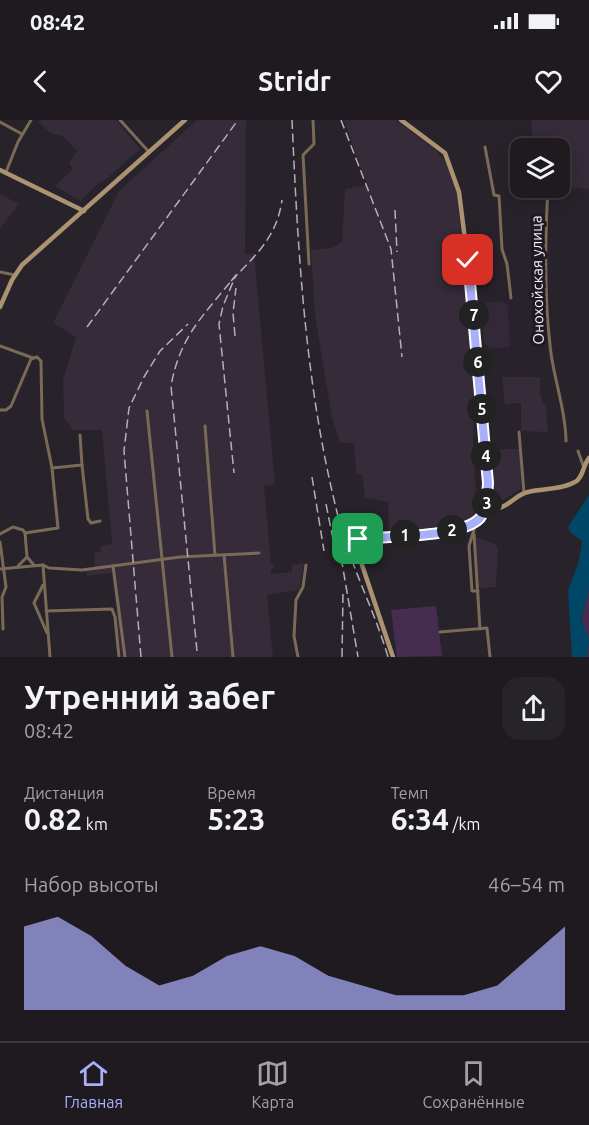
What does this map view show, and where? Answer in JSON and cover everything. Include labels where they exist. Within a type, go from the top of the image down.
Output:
[{"type":"street","points":[[31,120],[2,171],[84,211]]},
{"type":"street","points":[[120,120],[149,152]]},
{"type":"street","points":[[0,307],[22,265],[185,120]]},
{"type":"street","points":[[309,264],[303,155],[314,144],[313,120]]},
{"type":"street","points":[[401,120],[445,153],[459,192],[472,295],[488,483],[485,509],[477,520],[474,534],[480,629]]},
{"type":"street","points":[[0,122],[23,135]]},
{"type":"street","points":[[485,147],[490,183],[494,195],[499,196],[502,249],[507,264],[511,298]]},
{"type":"street","name":"Онохойская улица","points":[[547,198],[545,241],[547,324],[552,367],[566,424],[566,441]]},
{"type":"street","points":[[0,272],[15,275]]},
{"type":"street","points":[[0,346],[33,358],[37,357],[41,362],[44,403],[41,410],[52,468],[58,528],[25,533],[16,527],[0,534]]},
{"type":"street","points":[[0,410],[6,410],[11,406],[33,358]]},
{"type":"street","points":[[147,411],[164,560],[172,657]]},
{"type":"street","points":[[205,426],[215,555]]},
{"type":"street","points":[[519,432],[524,493]]},
{"type":"street","points":[[80,435],[88,519],[91,523],[100,522]]},
{"type":"street","points":[[485,509],[502,508],[524,493],[545,491],[575,482],[581,477],[583,465],[578,452]]},
{"type":"street","points":[[583,465],[589,458]]},
{"type":"street","points":[[52,468],[82,465]]},
{"type":"street","points":[[393,657],[357,550],[358,539],[453,530],[477,520]]},
{"type":"street","points":[[25,533],[27,556],[34,566]]},
{"type":"street","points":[[0,542],[1,569],[6,587],[1,596],[3,629]]},
{"type":"street","points":[[1,569],[43,565],[64,570],[215,555],[259,553]]},
{"type":"street","points":[[224,555],[233,657]]},
{"type":"street","points":[[18,567],[27,556]]},
{"type":"street","points":[[43,565],[50,657]]},
{"type":"street","points":[[298,657],[294,636],[296,600],[303,587],[306,565]]},
{"type":"street","points":[[113,566],[125,657]]},
{"type":"street","points":[[44,584],[34,603],[48,635]]},
{"type":"street","points":[[46,610],[112,609],[115,617],[119,657]]},
{"type":"street","points":[[440,632],[487,628],[490,657]]},
{"type":"shaded area","points":[[40,120],[116,120],[140,149],[105,180],[96,185],[81,201],[55,186],[73,169],[69,163],[77,151],[63,136],[52,134],[38,122]]},
{"type":"shaded area","points":[[197,120],[246,120],[245,254],[254,253],[275,484],[264,486],[271,564],[276,566],[271,570],[271,574],[292,572],[292,565],[304,563],[299,590],[267,595],[273,657],[121,657],[112,573],[87,576],[87,570],[95,570],[94,553],[101,552],[101,546],[112,544],[102,430],[73,430],[64,418],[63,379],[76,337],[53,323],[119,191]]},
{"type":"shaded area","points":[[344,120],[395,120],[437,151],[444,160],[457,189],[471,356],[473,356],[476,367],[473,447],[477,510],[473,516],[451,526],[389,532],[388,502],[365,498],[362,474],[356,474],[354,443],[340,443],[332,418],[315,315],[311,250],[332,248],[342,242],[345,189],[367,185]]},
{"type":"shaded area","points":[[531,120],[589,120],[589,189],[570,187],[570,138],[532,138]]},
{"type":"shaded area","points":[[0,194],[19,204],[0,229]]},
{"type":"shaded area","points":[[503,301],[508,307],[510,347],[490,349],[484,342],[481,303]]},
{"type":"shaded area","points":[[502,377],[540,377],[540,393],[543,404],[546,405],[548,432],[521,431],[521,403],[505,404]]},
{"type":"shaded area","points":[[489,449],[520,449],[521,489],[500,502],[493,502]]},
{"type":"shaded area","points":[[476,537],[495,544],[498,549],[496,587],[479,588]]},
{"type":"shaded area","points":[[589,578],[589,657],[585,657],[581,624]]},
{"type":"shaded area","points":[[436,606],[442,656],[397,657],[391,610]]},
{"type":"water","points":[[589,495],[589,589],[581,619],[589,640],[587,657],[572,657],[568,590],[579,561],[582,541],[571,533],[568,527]]},
{"type":"railway","points":[[87,327],[238,120]]},
{"type":"railway","points":[[292,120],[300,269],[318,418],[343,534],[388,657]]},
{"type":"railway","points":[[341,120],[391,249],[402,357]]},
{"type":"railway","points":[[231,281],[264,245],[275,225],[282,200]]},
{"type":"railway","points":[[395,210],[397,252]]},
{"type":"railway","points":[[197,651],[171,386],[175,368],[187,339],[236,275],[223,306],[219,324],[234,473]]},
{"type":"railway","points":[[235,336],[233,313],[236,288]]},
{"type":"railway","points":[[141,657],[124,451],[129,408],[160,351],[188,324]]},
{"type":"railway","points":[[312,477],[324,551]]},
{"type":"railway","points":[[326,504],[336,554]]},
{"type":"railway","points":[[339,545],[358,657]]},
{"type":"railway","points":[[342,657],[343,593]]},
{"type":"route","points":[[358,539],[453,530],[472,524],[480,518],[485,509],[488,483],[468,260]]}]
